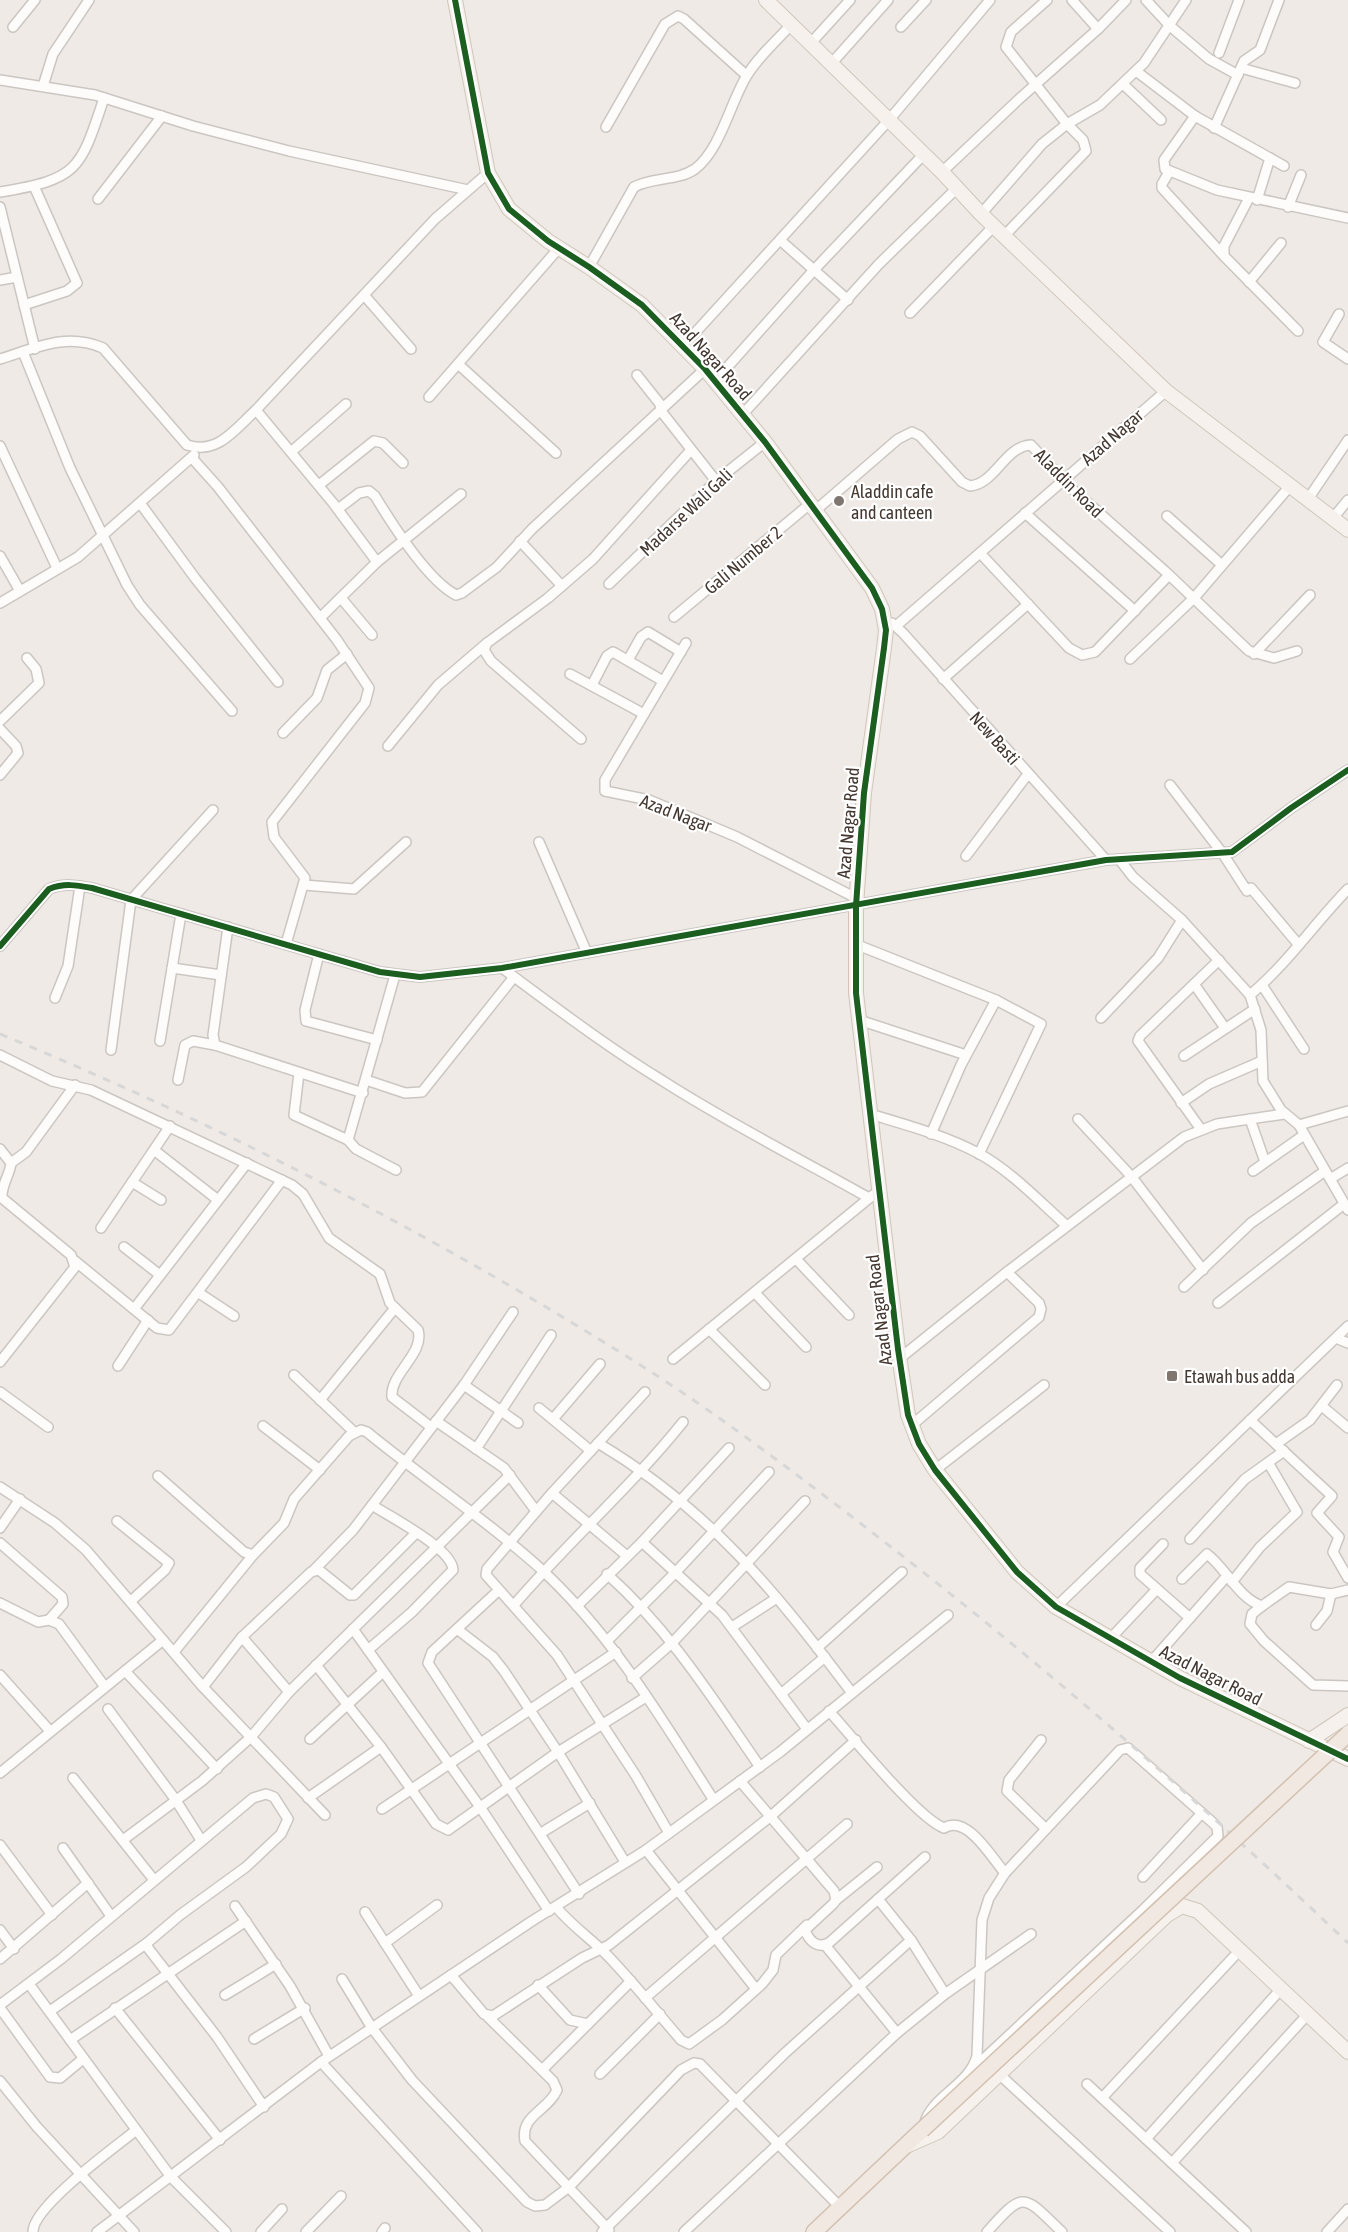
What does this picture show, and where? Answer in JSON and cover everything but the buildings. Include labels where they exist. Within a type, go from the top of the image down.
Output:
[{"type":"main road","points":[[817,2231],[922,2130],[1348,1734]]},
{"type":"street","points":[[13,27],[35,0]]},
{"type":"street","points":[[43,86],[53,54],[89,0]]},
{"type":"street","name":"Azad Nagar Road","points":[[455,0],[488,173],[509,209],[522,222],[642,305],[684,345],[743,414],[814,506],[873,588],[884,618],[885,639],[864,793],[855,944],[859,1020],[870,1114],[874,1194],[899,1359],[912,1425],[919,1444],[935,1470],[1017,1572],[1056,1607],[1152,1662],[1348,1759]]},
{"type":"street","points":[[766,0],[942,172],[981,214],[1166,391],[1348,530]]},
{"type":"street","points":[[810,44],[850,0]]},
{"type":"street","points":[[831,64],[888,0]]},
{"type":"street","points":[[901,27],[926,0]]},
{"type":"street","points":[[684,345],[889,120],[990,0]]},
{"type":"street","points":[[1004,236],[1086,151],[1087,144],[1067,124],[1010,54],[1006,40],[1011,32],[1047,0]]},
{"type":"street","points":[[1072,0],[1098,29]]},
{"type":"street","points":[[942,172],[1035,84],[1098,29],[1126,0]]},
{"type":"street","points":[[1146,0],[1170,26],[1209,59],[1240,71],[1295,83]]},
{"type":"street","points":[[981,214],[1042,144],[1067,124],[1089,113],[1136,71],[1170,26],[1186,0]]},
{"type":"street","points":[[1219,53],[1239,0]]},
{"type":"street","points":[[1214,128],[1240,71],[1249,57],[1260,50],[1279,0]]},
{"type":"street","points":[[606,127],[665,24],[678,16],[746,75]]},
{"type":"street","points":[[590,267],[634,187],[644,182],[692,171],[705,159],[746,75],[791,25]]},
{"type":"street","points":[[1136,71],[1195,116],[1284,166]]},
{"type":"street","points":[[0,80],[104,98],[289,151],[468,190]]},
{"type":"street","points":[[1123,84],[1161,120]]},
{"type":"street","points":[[0,192],[34,186],[59,178],[80,160],[87,149],[104,98]]},
{"type":"street","points":[[98,198],[162,116]]},
{"type":"street","points":[[1195,116],[1164,160],[1163,165],[1169,172],[1217,190],[1348,218]]},
{"type":"street","points":[[716,381],[813,271],[923,155]]},
{"type":"street","points":[[1224,256],[1224,246],[1253,199],[1270,158]]},
{"type":"street","points":[[1169,172],[1162,188],[1224,256],[1298,331]]},
{"type":"street","points":[[0,603],[78,557],[200,449],[225,439],[256,410],[435,219],[488,173]]},
{"type":"street","points":[[1288,207],[1301,176]]},
{"type":"street","points":[[24,305],[67,291],[77,283],[34,186]]},
{"type":"street","points":[[743,414],[879,264],[957,188]]},
{"type":"street","points":[[0,207],[35,348]]},
{"type":"street","points":[[910,313],[994,226]]},
{"type":"street","points":[[780,240],[848,300]]},
{"type":"street","points":[[1249,282],[1281,243]]},
{"type":"street","points":[[429,397],[559,248]]},
{"type":"street","points":[[0,280],[17,277]]},
{"type":"street","points":[[364,295],[411,349]]},
{"type":"street","points":[[1339,314],[1323,342],[1348,359]]},
{"type":"street","points":[[0,359],[68,341],[86,341],[103,348],[187,445],[200,449]]},
{"type":"street","points":[[22,352],[56,436],[103,535],[111,558],[140,605],[232,711]]},
{"type":"street","points":[[458,364],[556,453]]},
{"type":"street","points":[[338,509],[359,493],[369,491],[375,496],[403,542],[446,589],[456,595],[462,593],[492,571],[520,541],[705,369]]},
{"type":"street","points":[[637,375],[660,404],[661,411],[716,481]]},
{"type":"street","name":"Azad Nagar","points":[[896,626],[1166,391]]},
{"type":"street","points":[[291,452],[346,404]]},
{"type":"street","points":[[256,410],[338,509],[377,562]]},
{"type":"street","name":"Aladdin Road","points":[[814,506],[898,439],[912,432],[920,436],[962,482],[970,486],[984,481],[1025,446],[1031,445],[1063,480],[1169,574],[1254,654]]},
{"type":"street","points":[[1308,499],[1348,440]]},
{"type":"street","points":[[318,485],[374,441],[383,443],[403,463]]},
{"type":"street","name":"Madarse Wali Gali","points":[[609,584],[716,481],[765,442]]},
{"type":"street","points":[[0,446],[57,568]]},
{"type":"street","points":[[388,746],[438,685],[487,643],[562,586],[606,546],[691,450]]},
{"type":"street","points":[[192,458],[232,505],[367,680],[368,695],[272,822],[274,837],[302,871],[304,885],[286,944]]},
{"type":"street","points":[[1130,659],[1194,598],[1290,486]]},
{"type":"street","points":[[320,618],[377,562],[461,494]]},
{"type":"street","points":[[1333,518],[1348,500]]},
{"type":"street","points":[[140,503],[195,578],[278,682]]},
{"type":"street","name":"Gali Number 2","points":[[674,617],[814,506]]},
{"type":"street","points":[[1025,513],[1135,611]]},
{"type":"street","points":[[1167,516],[1222,565]]},
{"type":"street","points":[[520,541],[562,586]]},
{"type":"street","points":[[980,553],[1069,648],[1082,655],[1095,652],[1169,574]]},
{"type":"street","points":[[0,556],[20,591]]},
{"type":"street","points":[[1254,654],[1310,595]]},
{"type":"street","points":[[341,598],[372,635]]},
{"type":"street","points":[[944,679],[1028,604]]},
{"type":"street","name":"New Basti","points":[[884,618],[896,626],[1106,860]]},
{"type":"street","name":"Azad Nagar","points":[[628,660],[640,636],[648,632],[683,647],[605,780],[605,791],[649,800],[737,837],[856,902]]},
{"type":"street","points":[[487,643],[484,650],[491,661],[580,739]]},
{"type":"street","points":[[1254,654],[1274,658],[1297,651]]},
{"type":"street","points":[[592,685],[609,653],[613,652],[663,681]]},
{"type":"street","points":[[283,733],[321,693],[323,675],[347,654]]},
{"type":"street","points":[[0,721],[39,683],[36,669],[27,658]]},
{"type":"street","points":[[570,674],[644,714]]},
{"type":"street","points":[[0,729],[16,746],[18,753],[0,775]]},
{"type":"street","points":[[0,946],[49,889],[60,885],[81,886],[395,975],[420,977],[502,968],[856,902],[1106,860],[1222,854],[1242,847],[1291,808],[1348,770]]},
{"type":"street","points":[[966,856],[1028,774]]},
{"type":"street","points":[[1170,785],[1249,889],[1298,944]]},
{"type":"street","points":[[111,1050],[131,900],[213,810]]},
{"type":"street","points":[[304,885],[354,890],[406,842]]},
{"type":"street","points":[[539,842],[587,953]]},
{"type":"street","points":[[1119,859],[1133,877],[1182,920],[1250,995],[1262,1034],[1263,1081],[1284,1114],[1299,1125],[1346,1207],[1218,1303]]},
{"type":"street","points":[[55,998],[68,966],[81,886]]},
{"type":"street","points":[[1250,995],[1281,967],[1298,944],[1348,889]]},
{"type":"street","points":[[160,1041],[181,914]]},
{"type":"street","points":[[1101,1018],[1158,958],[1182,920]]},
{"type":"street","points":[[215,1045],[213,1035],[228,927]]},
{"type":"street","points":[[855,944],[931,972],[1038,1021],[1040,1029],[978,1154]]},
{"type":"street","points":[[319,954],[304,1016],[306,1021],[377,1040]]},
{"type":"street","points":[[1200,1128],[1138,1041],[1219,960]]},
{"type":"street","points":[[172,968],[221,975]]},
{"type":"street","points":[[502,968],[594,1036],[662,1081],[742,1129],[874,1194],[673,1359]]},
{"type":"street","points":[[348,1140],[395,975]]},
{"type":"street","points":[[366,1080],[405,1093],[422,1092],[514,977]]},
{"type":"street","points":[[1194,984],[1225,1029]]},
{"type":"street","points":[[1262,985],[1304,1049]]},
{"type":"street","points":[[931,1134],[966,1055],[996,1000]]},
{"type":"street","points":[[1184,1056],[1255,1009]]},
{"type":"street","points":[[859,1020],[966,1055]]},
{"type":"street","points":[[178,1080],[185,1045],[193,1041],[215,1045],[363,1093]]},
{"type":"street","points":[[0,1055],[52,1081],[91,1090],[170,1126],[282,1180],[303,1194],[329,1238],[380,1274],[385,1282],[386,1297],[418,1330],[420,1335],[416,1347],[393,1386],[392,1397],[476,1449],[510,1475],[536,1511]]},
{"type":"street","points":[[1181,1103],[1209,1084],[1262,1061]]},
{"type":"street","points":[[300,1073],[294,1115],[348,1140],[356,1149],[396,1170]]},
{"type":"street","points":[[11,1163],[26,1152],[75,1085]]},
{"type":"street","points":[[1299,1125],[1348,1111]]},
{"type":"street","points":[[870,1114],[931,1134],[978,1154],[1013,1178],[1067,1226]]},
{"type":"street","points":[[899,1359],[1131,1176],[1200,1128],[1284,1114]]},
{"type":"street","points":[[1078,1119],[1131,1176],[1203,1269]]},
{"type":"street","points":[[1250,1119],[1265,1162]]},
{"type":"street","points":[[101,1228],[170,1126]]},
{"type":"street","points":[[1253,1171],[1304,1136]]},
{"type":"street","points":[[0,1149],[11,1163],[11,1171],[1,1191],[1,1198],[157,1328],[169,1330],[282,1180]]},
{"type":"street","points":[[154,1150],[218,1200]]},
{"type":"street","points":[[134,1309],[247,1163]]},
{"type":"street","points":[[1184,1287],[1251,1223],[1327,1175],[1348,1168]]},
{"type":"street","points":[[132,1182],[161,1200]]},
{"type":"street","points":[[124,1247],[160,1275]]},
{"type":"street","points":[[796,1259],[849,1315]]},
{"type":"street","points":[[0,1362],[72,1273],[75,1261]]},
{"type":"street","points":[[912,1425],[1039,1317],[1041,1309],[1039,1303],[1007,1272]]},
{"type":"street","points":[[199,1293],[234,1316]]},
{"type":"street","points":[[755,1293],[806,1347]]},
{"type":"street","points":[[320,1400],[395,1308]]},
{"type":"street","points":[[203,1687],[242,1637],[345,1540],[464,1385],[513,1312]]},
{"type":"street","points":[[118,1366],[148,1320]]},
{"type":"street","points":[[1056,1607],[1348,1326]]},
{"type":"street","points":[[709,1329],[765,1385]]},
{"type":"street","points":[[476,1449],[551,1335]]},
{"type":"street","points":[[1336,1338],[1348,1343]]},
{"type":"street","points":[[553,1419],[600,1364]]},
{"type":"street","points":[[294,1375],[354,1432],[366,1432],[510,1542],[543,1571],[577,1606],[616,1652],[713,1799]]},
{"type":"street","points":[[464,1385],[518,1423]]},
{"type":"street","points":[[935,1470],[1044,1385]]},
{"type":"street","points":[[1190,1539],[1245,1479],[1269,1464],[1280,1448],[1323,1407],[1337,1385]]},
{"type":"street","points":[[0,1392],[48,1427]]},
{"type":"street","points":[[645,1392],[536,1511],[486,1575],[557,1655],[604,1725],[669,1833]]},
{"type":"street","points":[[1323,1407],[1348,1428]]},
{"type":"street","points":[[540,1408],[591,1451]]},
{"type":"street","points":[[1250,1420],[1332,1496],[1317,1513],[1339,1537],[1334,1552],[1348,1578]]},
{"type":"street","points":[[514,1605],[543,1571],[643,1470],[683,1422]]},
{"type":"street","points":[[263,1426],[320,1470]]},
{"type":"street","points":[[174,1652],[253,1555],[284,1523],[294,1499],[354,1432]]},
{"type":"street","points":[[598,1443],[643,1470],[715,1529],[747,1562],[852,1693]]},
{"type":"street","points":[[577,1606],[642,1542],[729,1448]]},
{"type":"street","points":[[1152,1662],[1191,1617],[1297,1512],[1269,1464]]},
{"type":"street","points":[[607,1641],[675,1573],[769,1472]]},
{"type":"street","points":[[123,1839],[217,1769],[251,1737],[316,1665],[473,1514],[510,1475]]},
{"type":"street","points":[[158,1476],[244,1552],[253,1555]]},
{"type":"street","points":[[0,1487],[74,1538],[131,1601],[203,1687],[326,1815]]},
{"type":"street","points":[[552,1493],[627,1556]]},
{"type":"street","points":[[0,1528],[20,1499]]},
{"type":"street","points":[[632,1678],[673,1642],[805,1501]]},
{"type":"street","points":[[368,1650],[412,1612],[450,1574],[451,1561],[438,1547],[372,1505]]},
{"type":"street","points":[[117,1521],[169,1563],[165,1570],[131,1601]]},
{"type":"street","points":[[314,1570],[324,1573],[350,1595],[354,1595],[416,1533]]},
{"type":"street","points":[[0,1542],[62,1597],[63,1604],[49,1620]]},
{"type":"street","points":[[642,1542],[709,1602],[732,1627],[807,1730]]},
{"type":"street","points":[[1163,1544],[1140,1571],[1157,1589],[1191,1617]]},
{"type":"street","points":[[1182,1579],[1207,1554],[1223,1569],[1229,1580],[1262,1606]]},
{"type":"street","points":[[817,1648],[902,1572]]},
{"type":"street","points":[[607,1574],[673,1642],[760,1767]]},
{"type":"street","points":[[1348,1590],[1331,1594],[1289,1587],[1252,1614],[1250,1624],[1264,1641],[1313,1685],[1348,1686]]},
{"type":"street","points":[[1110,1639],[1157,1589]]},
{"type":"street","points":[[499,1590],[432,1652],[428,1663],[579,1894]]},
{"type":"street","points":[[1316,1625],[1327,1611],[1331,1594]]},
{"type":"street","points":[[732,1627],[777,1598]]},
{"type":"street","points":[[0,1603],[38,1622],[49,1620],[59,1624],[105,1688]]},
{"type":"street","points":[[97,2232],[325,2059],[646,1850],[760,1767],[948,1615]]},
{"type":"street","points":[[353,1629],[553,1909],[602,1950],[631,1981],[684,2043],[694,2063]]},
{"type":"street","points":[[457,1629],[494,1657],[558,1752],[625,1863]]},
{"type":"street","points":[[242,1637],[290,1692]]},
{"type":"street","points":[[0,1773],[163,1640]]},
{"type":"street","points":[[382,1809],[529,1708],[616,1652]]},
{"type":"street","points":[[781,1694],[825,1657]]},
{"type":"street","points":[[316,1665],[381,1747],[410,1790],[442,1828],[453,1827],[558,1752],[646,1697]]},
{"type":"street","points":[[124,1671],[217,1769]]},
{"type":"street","points":[[310,1739],[383,1672]]},
{"type":"street","points":[[0,1675],[50,1731]]},
{"type":"street","points":[[108,1709],[175,1799],[201,1840]]},
{"type":"street","points":[[829,1711],[916,1807],[938,1826],[944,1828],[951,1823],[968,1830],[1005,1873]]},
{"type":"street","points":[[1310,1741],[1348,1715]]},
{"type":"street","points":[[488,2017],[582,1958],[602,1950],[771,1816],[856,1740]]},
{"type":"street","points":[[1041,1740],[1009,1780],[1007,1791],[1046,1829]]},
{"type":"street","points":[[308,1798],[381,1747]]},
{"type":"street","points":[[922,2130],[928,2112],[1216,1839],[1219,1832],[1217,1827],[1131,1750],[1125,1748],[1046,1829],[1005,1873],[988,1898],[984,1910],[977,2056],[974,2068]]},
{"type":"street","points":[[72,1778],[154,1880]]},
{"type":"street","points":[[740,1781],[834,1891],[836,1900]]},
{"type":"street","points":[[50,2011],[147,1943],[252,1861],[285,1829],[286,1815],[274,1797],[259,1795],[0,2006],[50,2077],[60,2078],[83,2060]]},
{"type":"street","points":[[541,1833],[590,1803]]},
{"type":"street","points":[[1143,1877],[1202,1813]]},
{"type":"street","points":[[645,1998],[847,1824]]},
{"type":"street","points":[[0,1845],[52,1915]]},
{"type":"street","points":[[63,1848],[111,1916]]},
{"type":"street","points":[[646,1850],[756,1989]]},
{"type":"street","points":[[807,1925],[805,1930],[816,1945],[825,1945],[925,1857]]},
{"type":"street","points":[[684,2043],[695,2042],[756,1989],[773,1970],[776,1955],[807,1925],[877,1867]]},
{"type":"street","points":[[0,1959],[88,1883]]},
{"type":"street","points":[[878,1899],[911,1940],[945,1994]]},
{"type":"street","points":[[385,1943],[437,1905]]},
{"type":"street","points":[[236,1906],[305,2008],[325,2059],[476,2232]]},
{"type":"street","points":[[906,2146],[934,2136],[1173,1909],[1190,1906],[1198,1911],[1348,2052]]},
{"type":"street","points":[[365,1912],[420,1996]]},
{"type":"street","points":[[70,2040],[167,1972],[246,1922]]},
{"type":"street","points":[[0,1930],[14,1949]]},
{"type":"street","points":[[684,2232],[897,2033],[945,1994],[980,1972],[1031,1934]]},
{"type":"street","points":[[451,1975],[488,2017],[553,2081],[557,2090],[553,2098],[527,2121],[523,2131],[525,2141],[607,2231],[785,2054],[911,1940]]},
{"type":"street","points":[[147,1943],[226,2049],[264,2107]]},
{"type":"street","points":[[825,1945],[897,2033]]},
{"type":"street","points":[[1102,2098],[1240,1950]]},
{"type":"street","points":[[225,1995],[276,1964]]},
{"type":"street","points":[[342,1979],[372,2028],[412,2080],[527,2202],[535,2206],[545,2205],[569,2187],[681,2070],[694,2063],[700,2064],[840,2207]]},
{"type":"street","points":[[542,2070],[631,1981]]},
{"type":"street","points":[[29,1984],[171,2177],[226,2232]]},
{"type":"street","points":[[538,1985],[570,2020],[588,2024]]},
{"type":"street","points":[[1146,2139],[1281,1989]]},
{"type":"street","points":[[115,2008],[220,2140]]},
{"type":"street","points":[[254,2039],[305,2008]]},
{"type":"street","points":[[600,2074],[660,2014]]},
{"type":"street","points":[[1172,2163],[1308,2014]]},
{"type":"street","points":[[999,2074],[1170,2232]]},
{"type":"street","points":[[1087,2084],[1246,2232]]},
{"type":"street","points":[[2,2088],[134,2232]]},
{"type":"street","points":[[33,2232],[34,2221],[40,2213],[82,2173],[135,2131]]},
{"type":"street","points":[[306,2232],[341,2196]]},
{"type":"street","points":[[987,2232],[1012,2204],[1019,2201],[1032,2203],[1062,2232]]},
{"type":"street","points":[[261,2232],[282,2209]]},
{"type":"street","points":[[1327,2232],[1348,2209]]},
{"type":"railway","points":[[0,1034],[169,1108],[336,1190],[498,1279],[685,1394],[826,1497],[1003,1636],[1178,1786],[1348,1943]]},
{"type":"cycle path","points":[[455,0],[488,173],[509,209],[548,241],[642,305],[705,369],[765,442],[872,588],[882,609],[886,630],[864,793],[856,906],[856,993],[898,1349],[908,1415],[919,1444],[935,1470],[1017,1572],[1056,1607],[1180,1678],[1348,1759]]},
{"type":"cycle path","points":[[0,946],[49,889],[70,885],[92,888],[380,972],[420,977],[502,968],[1106,860],[1232,852],[1291,808],[1348,770]]},
{"type":"place","name":"Aladdin cafe and canteen","points":[[839,501]]},
{"type":"place","name":"Etawah bus adda","points":[[1172,1376]]}]
